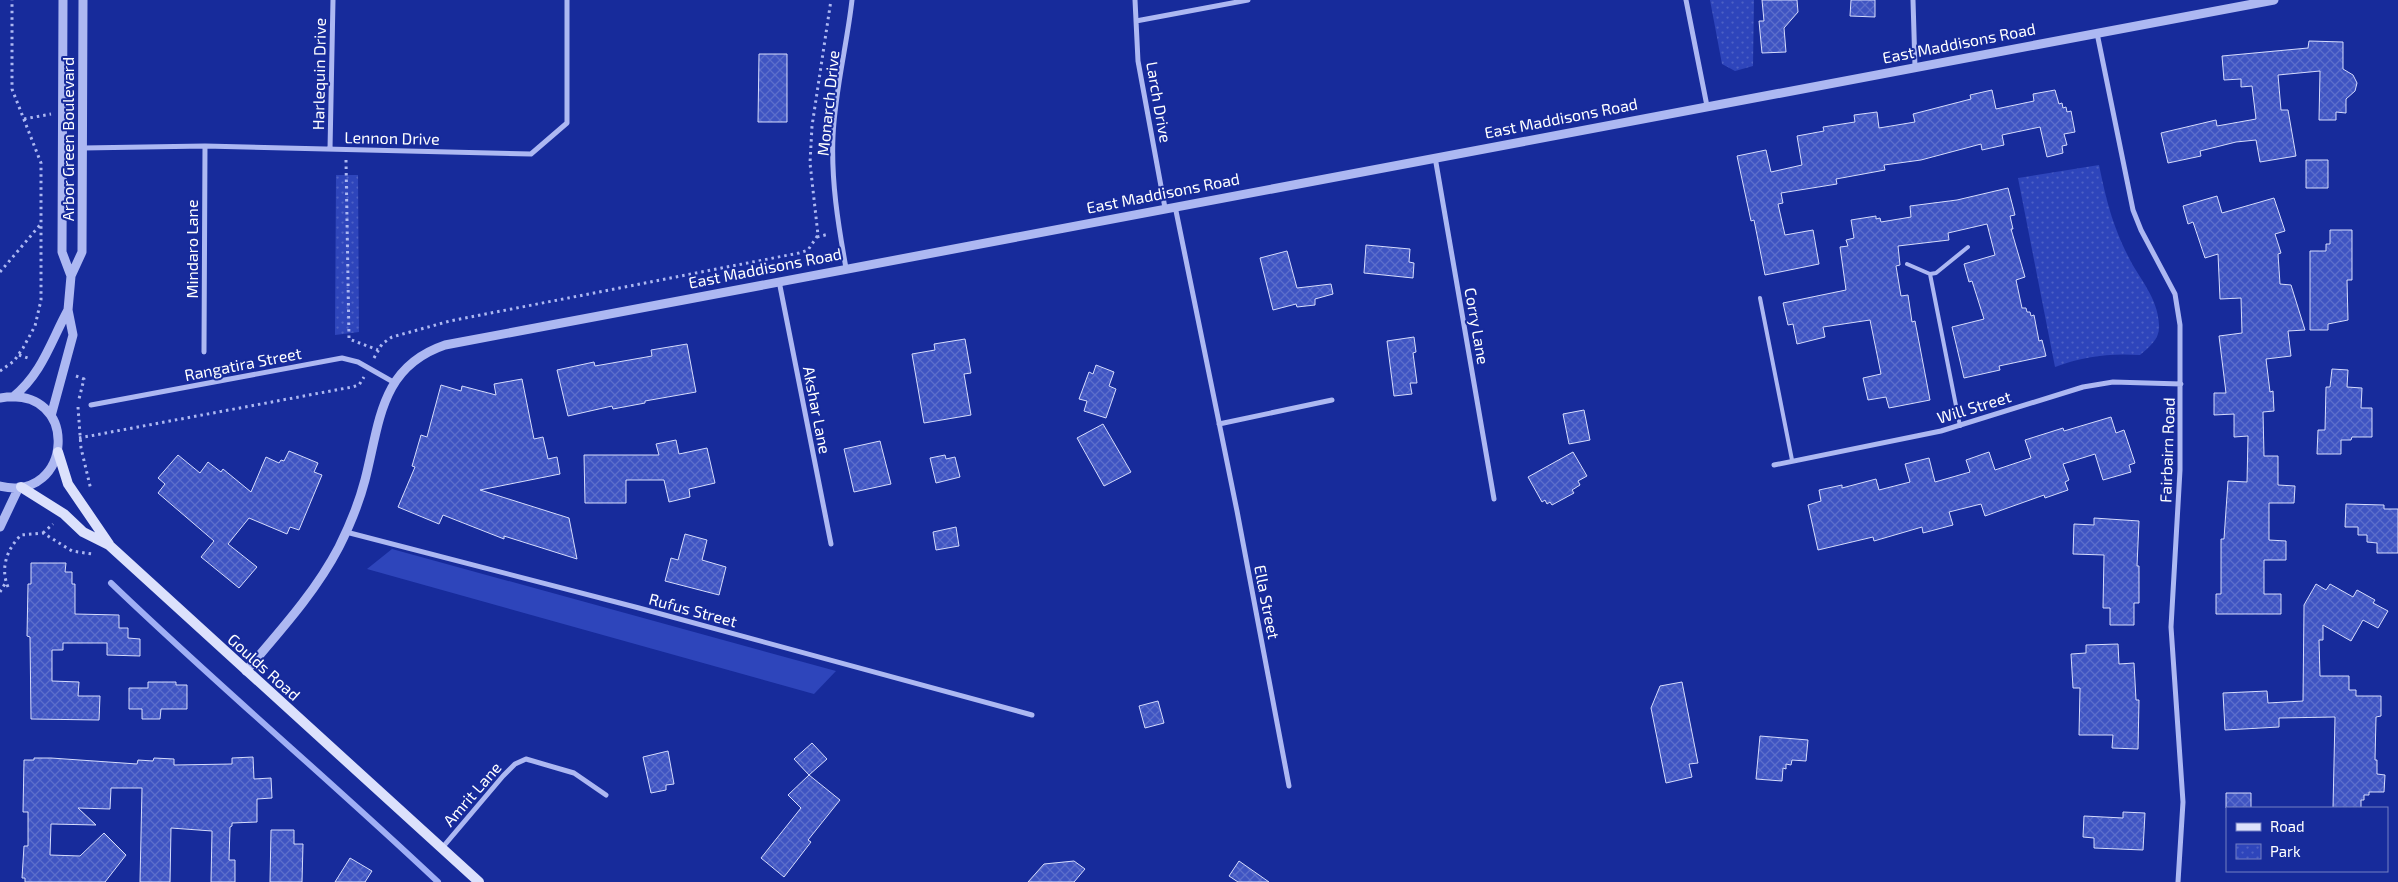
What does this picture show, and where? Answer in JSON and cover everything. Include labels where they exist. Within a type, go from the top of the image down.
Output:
[{"type":"main road","points":[[58,452],[68,484],[109,545]]},
{"type":"main road","name":"Goulds Road","points":[[20,487],[64,514],[83,532],[109,545],[479,882]]},
{"type":"street","name":"Arbor Green Boulevard","points":[[63,0],[62,252],[71,276]]},
{"type":"street","name":"Arbor Green Boulevard","points":[[51,416],[72,336],[68,310],[71,276],[82,252],[83,0]]},
{"type":"street","name":"Harlequin Drive","points":[[330,149],[333,0]]},
{"type":"street","name":"Lennon Drive","points":[[83,148],[205,146],[531,154],[567,123],[567,0]]},
{"type":"street","name":"Monarch Drive","points":[[846,268],[838,224],[833,178],[833,135],[852,0]]},
{"type":"street","name":"Larch Drive","points":[[1135,0],[1138,61],[1165,208]]},
{"type":"street","points":[[1136,21],[1248,0]]},
{"type":"street","points":[[1686,0],[1707,106]]},
{"type":"street","points":[[1912,0],[1916,67]]},
{"type":"street","name":"East Maddisons Road","points":[[246,671],[282,629],[316,584],[346,532],[365,480],[378,418],[394,383],[416,359],[429,350],[446,345],[846,268],[2274,0]]},
{"type":"street","name":"Fairbairn Road","points":[[2097,33],[2133,210],[2149,247],[2175,294],[2178,309],[2181,384],[2180,470],[2171,627],[2183,802],[2178,882]]},
{"type":"street","name":"Mindaro Lane","points":[[204,352],[205,146]]},
{"type":"street","name":"Corry Lane","points":[[1435,157],[1494,499]]},
{"type":"street","name":"Ella Street","points":[[1175,206],[1289,786]]},
{"type":"street","name":"Akshar Lane","points":[[779,281],[831,544]]},
{"type":"street","name":"Arbor Green Boulevard","points":[[13,396],[24,388],[42,364],[68,310]]},
{"type":"street","name":"Rangatira Street","points":[[91,405],[342,358],[358,362],[394,383]]},
{"type":"street","name":"Will Street","points":[[1774,465],[1960,426],[2083,387],[2113,382],[2181,384]]},
{"type":"street","points":[[0,398],[13,396],[32,400],[45,408],[51,416],[59,436],[58,452],[52,467],[42,478],[30,485],[20,487],[0,486]]},
{"type":"street","points":[[1219,424],[1332,400]]},
{"type":"street","points":[[0,527],[20,487]]},
{"type":"street","name":"Rufus Street","points":[[346,532],[639,608],[1032,715]]},
{"type":"street","name":"Amrit Lane","points":[[442,848],[503,776],[515,764],[526,760],[574,773],[606,795]]},
{"type":"lane","points":[[1906,264],[1930,274],[1943,270],[1968,248]]},
{"type":"lane","points":[[1930,274],[1960,426]]},
{"type":"lane","points":[[1760,298],[1792,460]]},
{"type":"path","points":[[0,371],[14,361],[34,326],[41,300],[41,163],[12,89],[12,0]]},
{"type":"path","points":[[374,358],[382,344],[392,337],[450,321],[799,254],[808,250],[817,237],[810,163],[812,126],[831,0]]},
{"type":"path","points":[[24,119],[56,114]]},
{"type":"path","points":[[346,149],[349,339],[378,350]]},
{"type":"path","points":[[0,272],[41,224]]},
{"type":"path","points":[[817,237],[825,235]]},
{"type":"path","points":[[450,321],[452,329]]},
{"type":"path","points":[[79,438],[357,386],[364,377]]},
{"type":"path","points":[[84,380],[78,407],[79,438],[92,494]]},
{"type":"path","points":[[43,533],[56,521]]},
{"type":"path","points":[[8,588],[5,565],[14,542],[21,535],[43,533],[72,551],[91,554]]},
{"type":"path","points":[[0,592],[6,582]]},
{"type":"green space","points":[[1710,0],[1754,0],[1753,66],[1735,71],[1722,64]]},
{"type":"green space","points":[[2099,165],[2107,200],[2122,244],[2152,297],[2158,315],[2159,330],[2154,342],[2140,355],[2118,354],[2097,356],[2055,367],[2018,178]]},
{"type":"green space","points":[[336,175],[358,175],[359,332],[335,335]]},
{"type":"green space","points":[[392,549],[836,671],[814,694],[367,569]]},
{"type":"building","points":[[1762,0],[1797,0],[1798,12],[1784,28],[1786,52],[1762,53],[1759,21],[1764,21]]},
{"type":"building","points":[[1851,0],[1875,0],[1875,17],[1850,16]]},
{"type":"building","points":[[2309,41],[2343,42],[2343,69],[2353,75],[2357,83],[2355,91],[2346,99],[2346,113],[2336,112],[2336,120],[2319,120],[2320,71],[2278,75],[2281,110],[2288,110],[2296,156],[2260,162],[2256,140],[2236,142],[2200,151],[2201,156],[2168,163],[2161,133],[2216,120],[2217,126],[2256,119],[2252,86],[2241,87],[2241,79],[2224,80],[2222,56],[2308,48]]},
{"type":"building","points":[[759,54],[787,54],[787,122],[758,122]]},
{"type":"building","points":[[1992,90],[1996,109],[2034,101],[2033,94],[2055,90],[2059,104],[2062,103],[2063,108],[2066,107],[2067,112],[2071,111],[2075,132],[2064,134],[2067,145],[2062,146],[2063,153],[2047,157],[2040,127],[2002,135],[2004,145],[1982,150],[1981,144],[1921,160],[1884,165],[1885,170],[1836,179],[1837,184],[1781,193],[1783,203],[1778,204],[1785,235],[1813,230],[1819,264],[1765,275],[1754,220],[1751,221],[1737,156],[1766,150],[1771,172],[1802,165],[1797,136],[1824,131],[1823,127],[1855,122],[1854,115],[1877,112],[1879,128],[1915,122],[1913,114],[1971,99],[1970,95]]},
{"type":"building","points":[[2306,160],[2328,160],[2328,188],[2306,188]]},
{"type":"building","points":[[2008,188],[2015,215],[2010,216],[2013,229],[2011,229],[2025,277],[2016,280],[2022,308],[2026,308],[2031,316],[2034,315],[2039,341],[2042,340],[2046,356],[1999,366],[2000,370],[1964,378],[1952,327],[1984,319],[1972,281],[1969,282],[1964,264],[1995,255],[1987,224],[1948,233],[1949,240],[1898,246],[1900,265],[1896,266],[1901,296],[1908,295],[1912,322],[1915,321],[1930,400],[1889,408],[1886,397],[1868,400],[1863,378],[1881,374],[1870,320],[1823,327],[1825,337],[1797,344],[1793,324],[1788,325],[1783,303],[1846,290],[1840,247],[1848,246],[1846,240],[1854,238],[1851,220],[1876,216],[1876,219],[1880,218],[1881,222],[1911,217],[1910,206],[1957,200]]},
{"type":"building","points":[[2217,196],[2222,213],[2274,198],[2285,231],[2275,234],[2281,253],[2278,254],[2280,284],[2291,285],[2305,330],[2288,331],[2291,356],[2266,359],[2270,392],[2273,391],[2274,411],[2263,412],[2264,456],[2278,456],[2278,485],[2295,486],[2294,503],[2269,503],[2269,540],[2286,541],[2286,560],[2264,560],[2264,594],[2281,594],[2281,614],[2216,614],[2216,594],[2221,594],[2221,539],[2224,539],[2228,481],[2247,482],[2248,436],[2234,437],[2234,414],[2214,415],[2214,393],[2226,393],[2219,336],[2242,333],[2241,298],[2220,299],[2218,254],[2205,258],[2193,222],[2188,224],[2183,206]]},
{"type":"building","points":[[2330,230],[2352,230],[2352,280],[2347,280],[2348,320],[2328,324],[2328,330],[2310,330],[2310,251],[2326,251],[2326,244],[2330,244]]},
{"type":"building","points":[[1366,245],[1410,249],[1409,262],[1414,263],[1413,278],[1364,273]]},
{"type":"building","points":[[1287,251],[1297,288],[1331,284],[1333,294],[1315,299],[1315,305],[1297,307],[1296,304],[1273,310],[1260,258]]},
{"type":"building","points":[[1414,337],[1416,352],[1413,353],[1417,383],[1410,383],[1412,394],[1394,396],[1387,341]]},
{"type":"building","points":[[965,339],[971,373],[964,374],[971,415],[924,423],[912,354],[935,350],[934,344]]},
{"type":"building","points":[[687,344],[696,392],[613,409],[612,406],[568,416],[557,370],[594,362],[595,366],[652,356],[651,350]]},
{"type":"building","points":[[1096,365],[1114,372],[1109,386],[1116,389],[1106,418],[1084,411],[1087,401],[1079,399],[1089,372],[1093,374]]},
{"type":"building","points":[[2332,369],[2348,370],[2347,387],[2362,388],[2361,408],[2372,408],[2372,437],[2352,437],[2351,440],[2341,440],[2341,454],[2317,454],[2318,430],[2325,430],[2326,387],[2330,387]]},
{"type":"building","points":[[522,379],[534,439],[543,437],[548,459],[557,457],[560,474],[480,490],[569,518],[577,559],[504,536],[504,539],[443,515],[439,524],[398,507],[415,467],[412,466],[421,435],[427,437],[441,385],[461,391],[462,386],[496,395],[494,384]]},
{"type":"building","points":[[1584,410],[1590,440],[1569,444],[1563,414]]},
{"type":"building","points":[[2111,417],[2116,433],[2124,430],[2135,463],[2129,465],[2131,472],[2103,480],[2095,454],[2063,464],[2069,480],[2065,482],[2068,490],[2045,498],[2044,495],[1985,516],[1981,504],[1949,512],[1953,525],[1923,533],[1922,527],[1874,541],[1873,537],[1818,550],[1808,505],[1821,501],[1819,490],[1842,485],[1842,488],[1876,479],[1879,490],[1910,482],[1905,464],[1929,458],[1935,482],[1970,472],[1966,460],[1989,452],[1995,470],[2031,458],[2025,440],[2063,428],[2064,431]]},
{"type":"building","points":[[1103,424],[1131,472],[1104,486],[1077,438]]},
{"type":"building","points":[[676,440],[679,454],[707,448],[715,483],[689,489],[690,497],[669,502],[664,480],[626,480],[626,503],[585,503],[584,455],[659,455],[656,444]]},
{"type":"building","points":[[880,441],[891,484],[854,492],[844,449]]},
{"type":"building","points":[[289,451],[318,463],[314,472],[322,475],[299,530],[290,527],[287,534],[249,518],[228,544],[257,567],[239,588],[201,557],[214,541],[158,493],[165,484],[158,478],[178,455],[200,473],[208,462],[221,472],[223,469],[251,492],[266,457],[279,463],[281,460],[284,461]]},
{"type":"building","points":[[1573,452],[1587,476],[1578,481],[1580,485],[1572,490],[1574,493],[1552,505],[1550,502],[1547,504],[1545,500],[1542,502],[1528,477]]},
{"type":"building","points":[[945,455],[946,459],[955,457],[960,477],[936,483],[930,458]]},
{"type":"building","points":[[2346,504],[2384,505],[2384,509],[2398,509],[2398,553],[2377,553],[2377,543],[2367,542],[2367,535],[2358,535],[2358,527],[2345,527]]},
{"type":"building","points":[[2094,518],[2139,521],[2137,566],[2139,566],[2139,603],[2134,603],[2134,625],[2110,625],[2110,608],[2103,608],[2104,555],[2073,554],[2074,524],[2094,525]]},
{"type":"building","points":[[956,527],[959,546],[936,550],[933,532]]},
{"type":"building","points":[[685,534],[707,540],[702,560],[726,567],[719,595],[665,581],[671,558],[678,560]]},
{"type":"building","points":[[31,563],[66,563],[65,572],[72,572],[72,584],[75,584],[75,614],[119,615],[119,628],[128,628],[128,638],[140,639],[140,656],[107,655],[107,643],[63,643],[63,650],[52,650],[52,681],[79,682],[78,696],[100,696],[99,720],[31,719],[30,637],[27,636],[28,584],[31,584]]},
{"type":"building","points":[[2316,584],[2326,590],[2330,584],[2353,597],[2357,590],[2375,600],[2373,603],[2388,611],[2378,628],[2363,620],[2351,641],[2323,625],[2323,640],[2319,640],[2320,676],[2349,676],[2349,690],[2356,690],[2356,696],[2381,696],[2381,716],[2376,717],[2375,760],[2377,760],[2377,774],[2385,775],[2384,792],[2369,792],[2369,795],[2364,795],[2364,800],[2361,800],[2361,807],[2333,807],[2335,717],[2279,718],[2279,727],[2225,730],[2223,693],[2267,691],[2268,703],[2303,701],[2304,605]]},
{"type":"building","points":[[2118,644],[2119,664],[2134,663],[2136,700],[2139,700],[2138,749],[2112,748],[2113,735],[2079,735],[2080,688],[2073,688],[2071,654],[2086,653],[2086,645]]},
{"type":"building","points":[[148,682],[176,682],[176,685],[187,685],[187,709],[161,709],[160,719],[142,719],[142,709],[129,709],[129,688],[148,688]]},
{"type":"building","points":[[1682,682],[1698,763],[1689,764],[1692,777],[1666,783],[1651,708],[1660,686]]},
{"type":"building","points":[[1158,701],[1164,723],[1145,728],[1139,706]]},
{"type":"building","points":[[1760,736],[1808,740],[1806,761],[1792,760],[1791,765],[1786,764],[1786,769],[1783,768],[1782,781],[1756,779]]},
{"type":"building","points":[[812,743],[827,759],[809,775],[794,759]]},
{"type":"building","points":[[668,751],[674,784],[666,785],[666,790],[651,793],[643,757]]},
{"type":"building","points":[[253,757],[254,779],[271,778],[272,798],[257,799],[257,822],[232,823],[230,827],[229,860],[235,860],[235,882],[211,882],[212,831],[171,828],[170,882],[140,882],[142,788],[111,788],[110,809],[78,808],[96,825],[51,824],[50,855],[80,856],[104,833],[126,855],[105,882],[25,882],[25,878],[22,878],[24,846],[28,846],[28,812],[23,812],[24,760],[51,758],[137,764],[138,760],[153,761],[154,758],[174,759],[174,765],[232,764],[232,758]]},
{"type":"building","points":[[809,775],[840,800],[808,840],[811,842],[784,877],[761,858],[801,808],[788,795]]},
{"type":"building","points":[[2226,793],[2251,793],[2251,807],[2226,807]]},
{"type":"building","points":[[2123,812],[2145,813],[2143,850],[2094,848],[2094,838],[2083,837],[2084,816],[2123,818]]},
{"type":"building","points":[[271,830],[294,830],[294,844],[303,844],[302,882],[270,882]]},
{"type":"building","points":[[350,858],[372,871],[365,882],[335,882]]},
{"type":"building","points":[[1074,861],[1085,869],[1074,882],[1028,882],[1044,864]]},
{"type":"building","points":[[1239,861],[1269,882],[1238,882],[1229,876]]},
{"type":"waterway","points":[[111,583],[438,882]]}]
